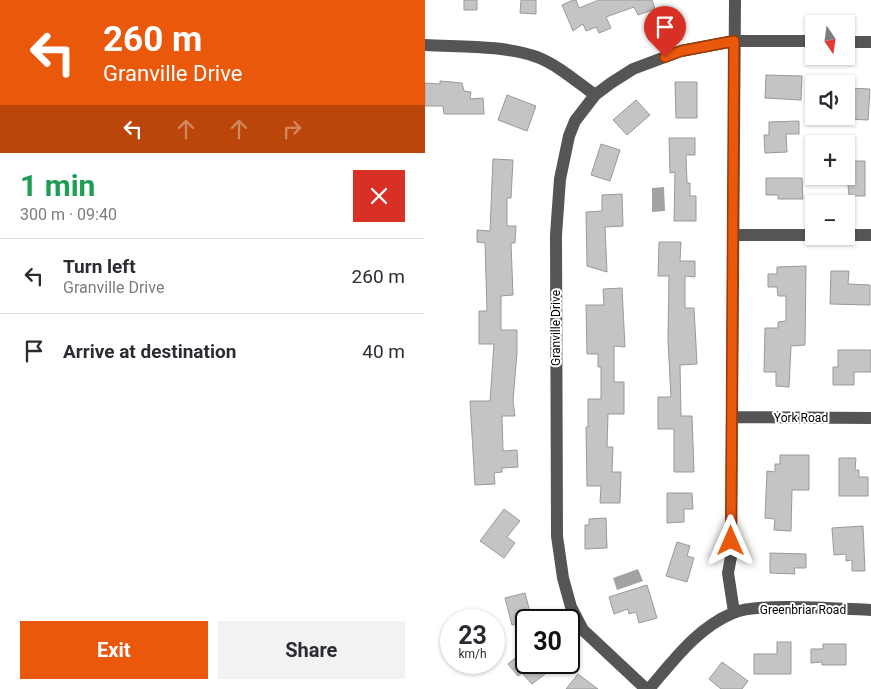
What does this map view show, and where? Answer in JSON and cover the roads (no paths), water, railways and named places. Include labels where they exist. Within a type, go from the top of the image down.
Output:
[{"type":"street","points":[[647,689],[691,640],[734,612],[728,573],[731,557],[735,0]]},
{"type":"street","name":"Granville Drive","points":[[647,689],[583,630],[571,607],[563,578],[557,536],[556,235],[560,179],[569,136],[575,121],[595,96],[633,69],[681,51],[734,41],[805,42]]},
{"type":"street","points":[[855,42],[871,42]]},
{"type":"street","points":[[425,45],[516,51],[553,65],[595,96]]},
{"type":"street","points":[[733,235],[805,235]]},
{"type":"street","points":[[855,235],[871,235]]},
{"type":"street","name":"York Road","points":[[732,417],[871,418]]},
{"type":"street","name":"Greenbriar Road","points":[[734,612],[765,608],[871,610]]}]
